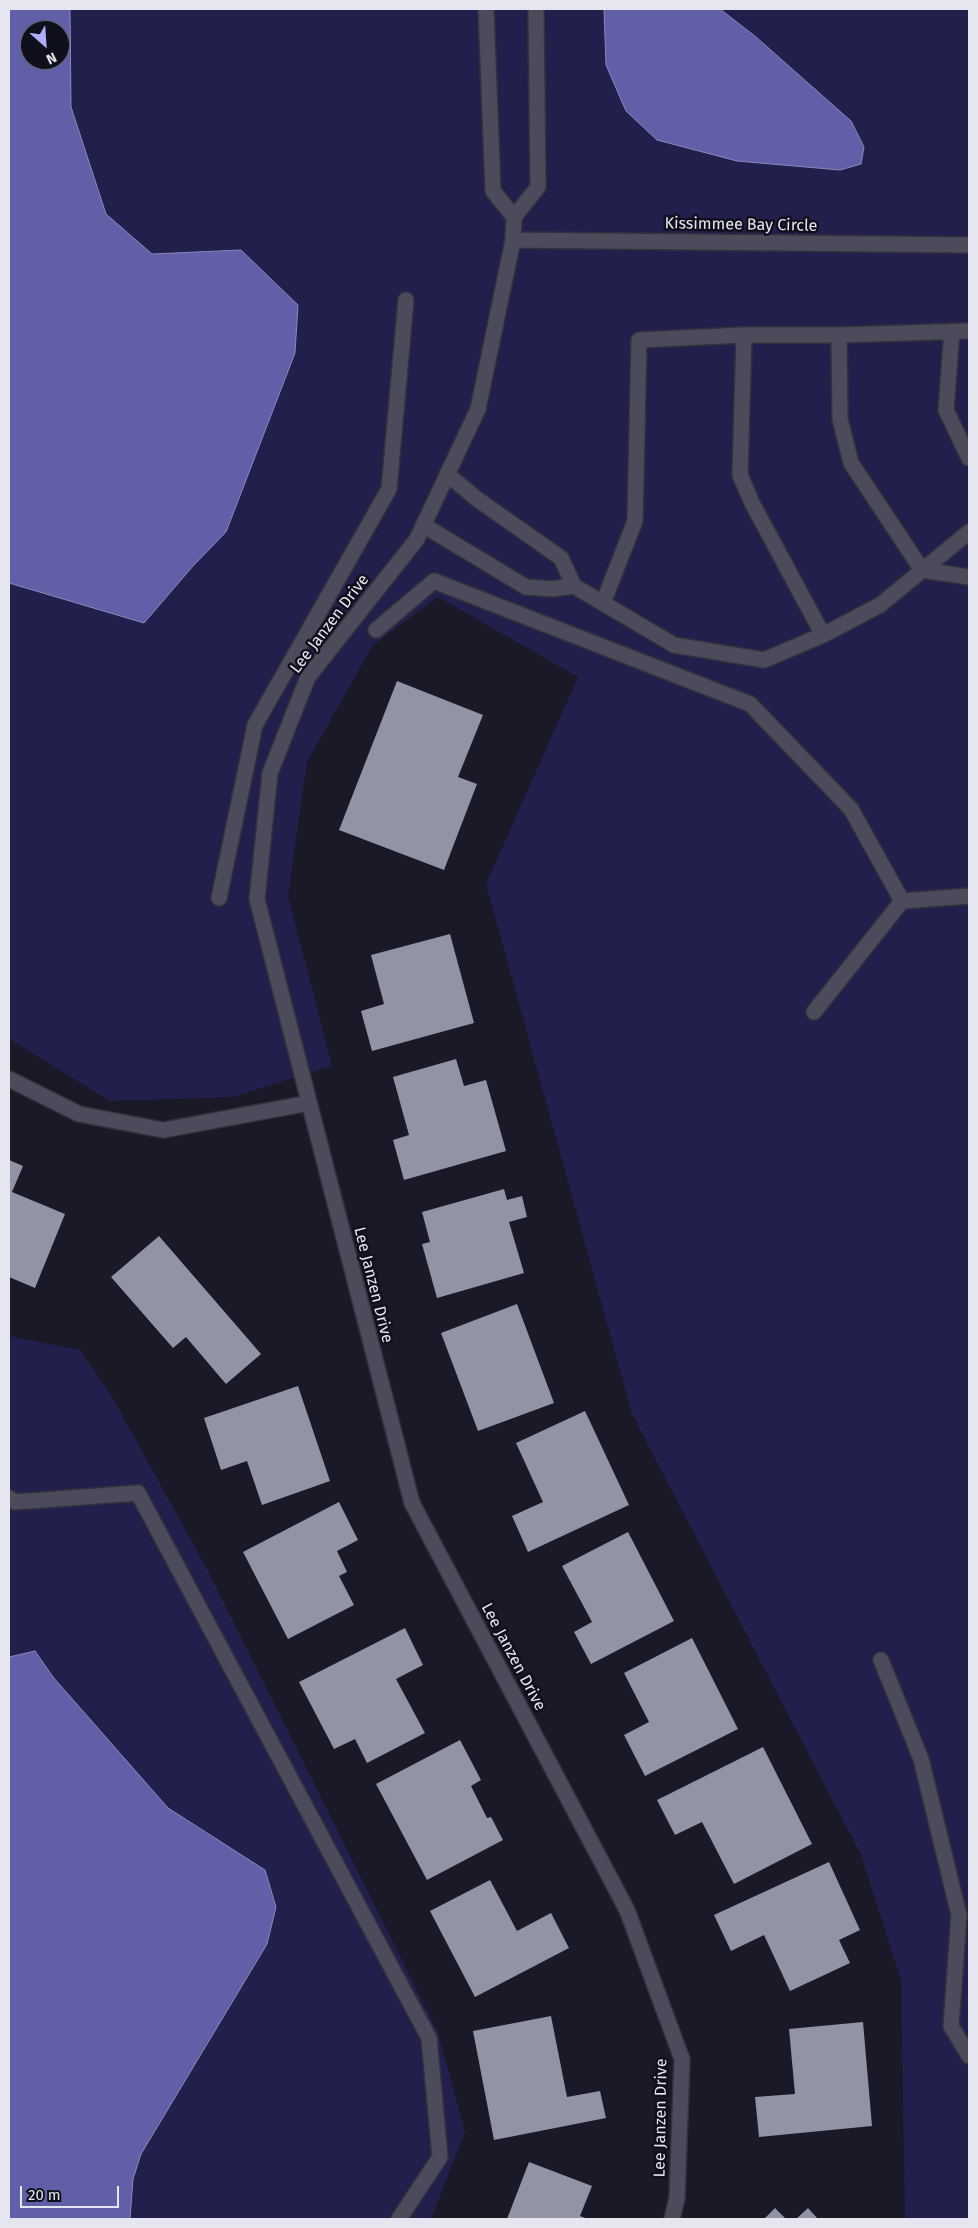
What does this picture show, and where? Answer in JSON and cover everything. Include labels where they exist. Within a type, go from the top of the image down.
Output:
[{"type":"street","points":[[486,9],[493,191],[514,217],[538,187],[536,9]]},
{"type":"street","name":"Lee Janzen Drive","points":[[514,217],[513,240],[478,409],[417,539],[308,677],[270,773],[257,900],[412,1503],[626,1910],[682,2059],[677,2198],[672,2219]]},
{"type":"street","name":"Kissimmee Bay Circle","points":[[513,240],[969,245]]},
{"type":"street","points":[[219,898],[255,725],[389,489],[406,300]]},
{"type":"street","points":[[952,331],[946,410],[969,458]]},
{"type":"street","points":[[603,603],[635,521],[638,340],[744,335],[839,335],[969,331]]},
{"type":"street","points":[[744,335],[740,475],[752,503],[823,635]]},
{"type":"street","points":[[839,335],[840,419],[851,463],[922,570],[969,577]]},
{"type":"street","points":[[447,474],[477,500],[561,558],[574,586],[674,645],[764,660],[823,635],[880,604],[969,532]]},
{"type":"street","points":[[423,525],[526,587],[552,589],[574,586]]},
{"type":"street","points":[[376,630],[434,581],[750,704],[850,809],[902,901]]},
{"type":"street","points":[[814,1012],[902,901],[969,896]]},
{"type":"street","points":[[9,1079],[79,1114],[163,1130],[309,1104]]},
{"type":"street","points":[[9,1498],[15,1502],[138,1493],[428,2038],[440,2157],[399,2219]]},
{"type":"street","points":[[881,1660],[921,1759],[958,1915],[951,2026],[969,2056]]},
{"type":"shaded area","points":[[9,9],[969,9],[969,2219],[905,2219],[901,1980],[861,1855],[632,1414],[486,884],[578,677],[438,597],[373,645],[307,762],[288,896],[332,1066],[232,1097],[110,1101],[9,1039]]},
{"type":"shaded area","points":[[9,9],[70,9],[71,107],[106,214],[152,254],[241,250],[298,305],[295,353],[226,532],[193,566],[144,623],[9,583]]},
{"type":"shaded area","points":[[604,9],[720,9],[756,37],[851,121],[864,147],[861,164],[840,170],[737,161],[657,140],[626,111],[606,65]]},
{"type":"shaded area","points":[[9,1336],[80,1350],[110,1393],[207,1569],[438,2032],[465,2132],[431,2219],[9,2219]]},
{"type":"shaded area","points":[[35,1651],[53,1677],[168,1808],[265,1870],[276,1907],[267,1944],[141,2154],[133,2179],[130,2219],[9,2219],[9,1657]]},
{"type":"building","points":[[397,681],[483,715],[458,777],[477,784],[444,870],[339,830]]},
{"type":"building","points":[[450,934],[474,1023],[372,1051],[361,1011],[384,1004],[371,955]]},
{"type":"building","points":[[456,1059],[464,1086],[486,1080],[506,1151],[404,1180],[393,1140],[409,1135],[393,1077]]},
{"type":"building","points":[[9,1160],[23,1166],[12,1192],[65,1214],[35,1288],[9,1277]]},
{"type":"building","points":[[504,1189],[507,1200],[522,1196],[527,1217],[509,1222],[524,1273],[437,1298],[422,1244],[430,1242],[422,1212]]},
{"type":"building","points":[[159,1236],[261,1354],[226,1384],[186,1337],[173,1348],[111,1277]]},
{"type":"building","points":[[517,1304],[554,1403],[478,1431],[441,1333]]},
{"type":"building","points":[[298,1386],[330,1481],[262,1505],[247,1461],[221,1470],[204,1418]]},
{"type":"building","points":[[585,1411],[629,1505],[528,1552],[512,1516],[543,1502],[516,1443]]},
{"type":"building","points":[[339,1502],[358,1540],[337,1551],[347,1572],[339,1576],[354,1605],[288,1639],[243,1552]]},
{"type":"building","points":[[628,1532],[674,1621],[591,1664],[574,1632],[592,1622],[562,1566]]},
{"type":"building","points":[[405,1628],[423,1665],[396,1679],[425,1733],[367,1763],[355,1739],[334,1749],[299,1682]]},
{"type":"building","points":[[692,1638],[738,1729],[645,1776],[624,1735],[649,1722],[624,1673]]},
{"type":"building","points":[[460,1740],[481,1780],[471,1786],[487,1818],[491,1817],[503,1840],[427,1880],[376,1784]]},
{"type":"building","points":[[763,1747],[812,1844],[734,1884],[702,1822],[675,1835],[657,1800]]},
{"type":"building","points":[[829,1862],[860,1930],[839,1940],[850,1963],[790,1991],[764,1935],[731,1951],[714,1915]]},
{"type":"building","points":[[490,1880],[517,1931],[551,1913],[569,1948],[475,1997],[430,1911]]},
{"type":"building","points":[[551,2016],[567,2097],[600,2091],[606,2118],[494,2140],[473,2031]]},
{"type":"building","points":[[863,2022],[872,2126],[759,2137],[755,2097],[795,2094],[789,2029]]},
{"type":"building","points":[[529,2162],[592,2186],[580,2216],[588,2219],[507,2219]]},
{"type":"building","points":[[775,2208],[786,2219],[764,2219]]},
{"type":"building","points":[[808,2208],[818,2219],[796,2219]]}]
